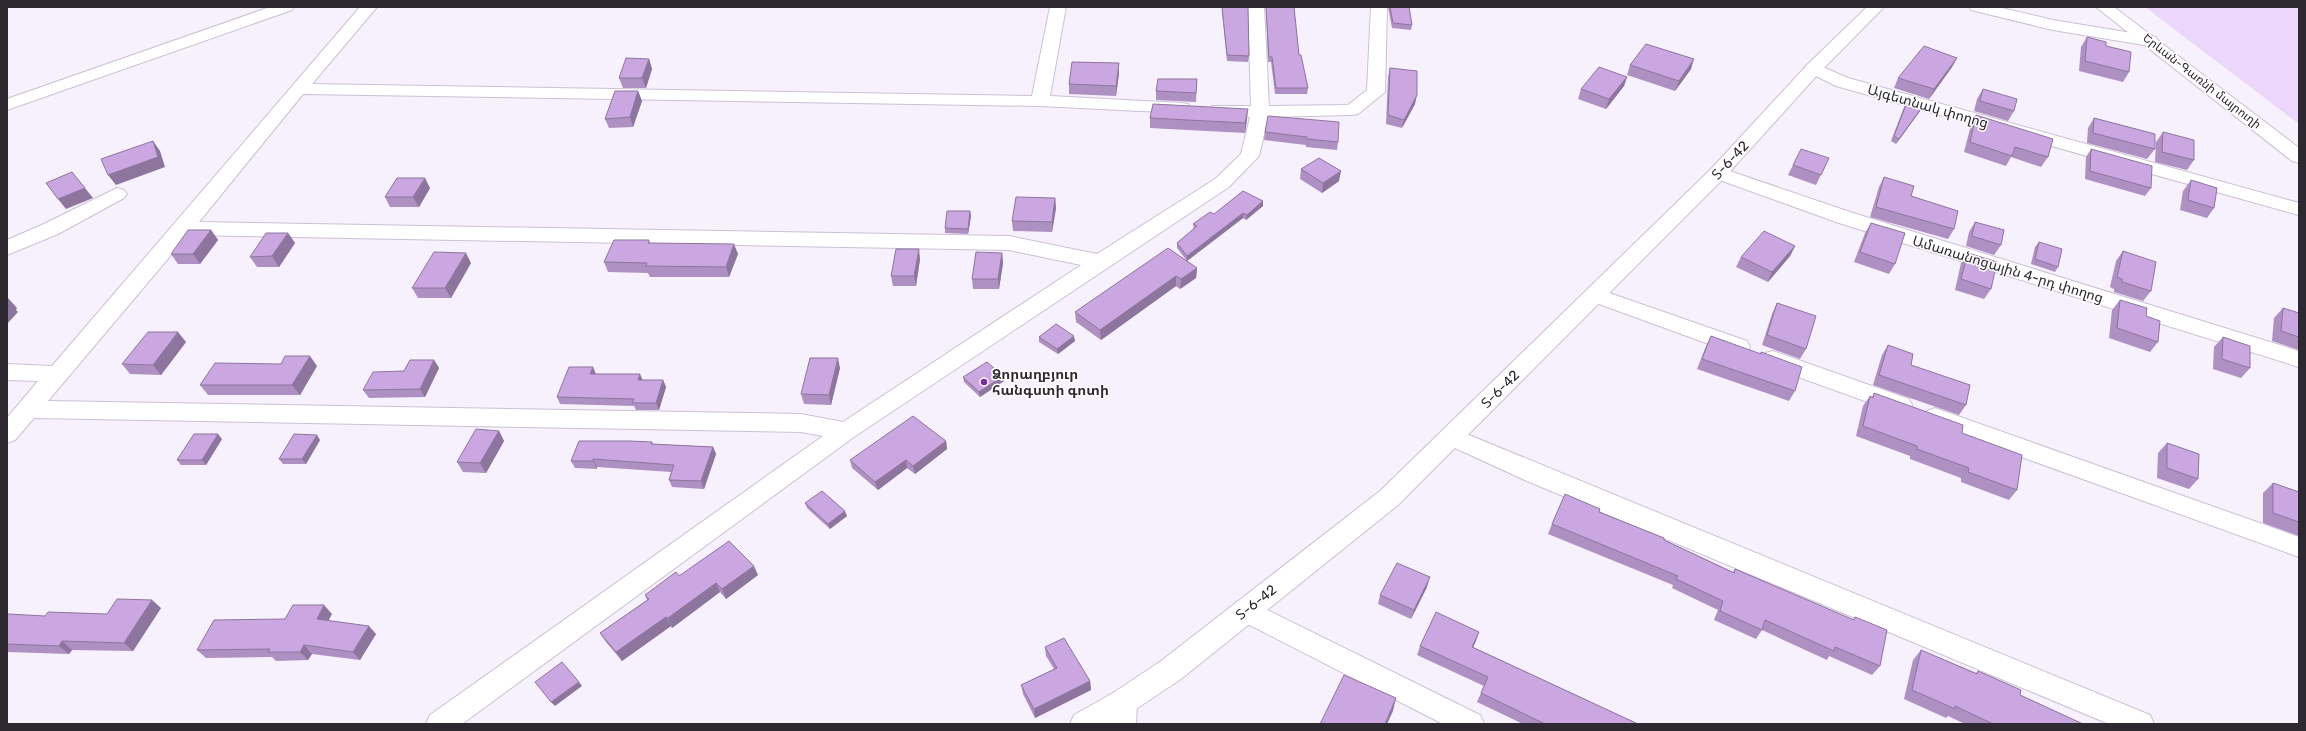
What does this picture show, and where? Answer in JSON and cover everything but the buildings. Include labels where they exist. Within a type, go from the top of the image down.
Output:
[{"type":"street","points":[[7,105],[286,7]]},
{"type":"street","points":[[7,434],[56,374],[369,7]]},
{"type":"street","points":[[1040,101],[1058,7]]},
{"type":"street","points":[[440,724],[846,431],[1100,262],[1222,183],[1250,156],[1260,112],[1256,7]]},
{"type":"street","points":[[298,89],[1040,101],[1260,112],[1352,110],[1376,92],[1379,7]]},
{"type":"street","name":"Տ-6-42","points":[[1084,724],[1123,713],[1171,670],[1245,610],[1389,498],[1718,173],[1814,68],[1876,7]]},
{"type":"street","points":[[1977,7],[2053,25],[2150,41]]},
{"type":"street","name":"Երևան-Գառնի մայրուղի","points":[[2104,7],[2299,157]]},
{"type":"street","name":"Այգետնակ փողոց","points":[[1814,68],[1842,82],[2299,209]]},
{"type":"street","name":"Ամառանոցային 4-րդ փողոց","points":[[1718,173],[1846,218],[2299,359]]},
{"type":"street","points":[[7,248],[51,229],[117,194]]},
{"type":"street","points":[[182,228],[1009,243],[1100,262]]},
{"type":"street","points":[[1595,295],[2299,547]]},
{"type":"street","points":[[7,372],[56,374]]},
{"type":"street","points":[[28,409],[801,423],[846,431]]},
{"type":"street","points":[[1452,437],[1542,477],[2140,724]]},
{"type":"street","points":[[1245,610],[1470,724]]},
{"type":"shaded area","points":[[2145,7],[2299,7],[2299,124]]},
{"type":"place","name":"Ձորաղբյուր հանգստի գոտի","points":[[984,382]]}]
